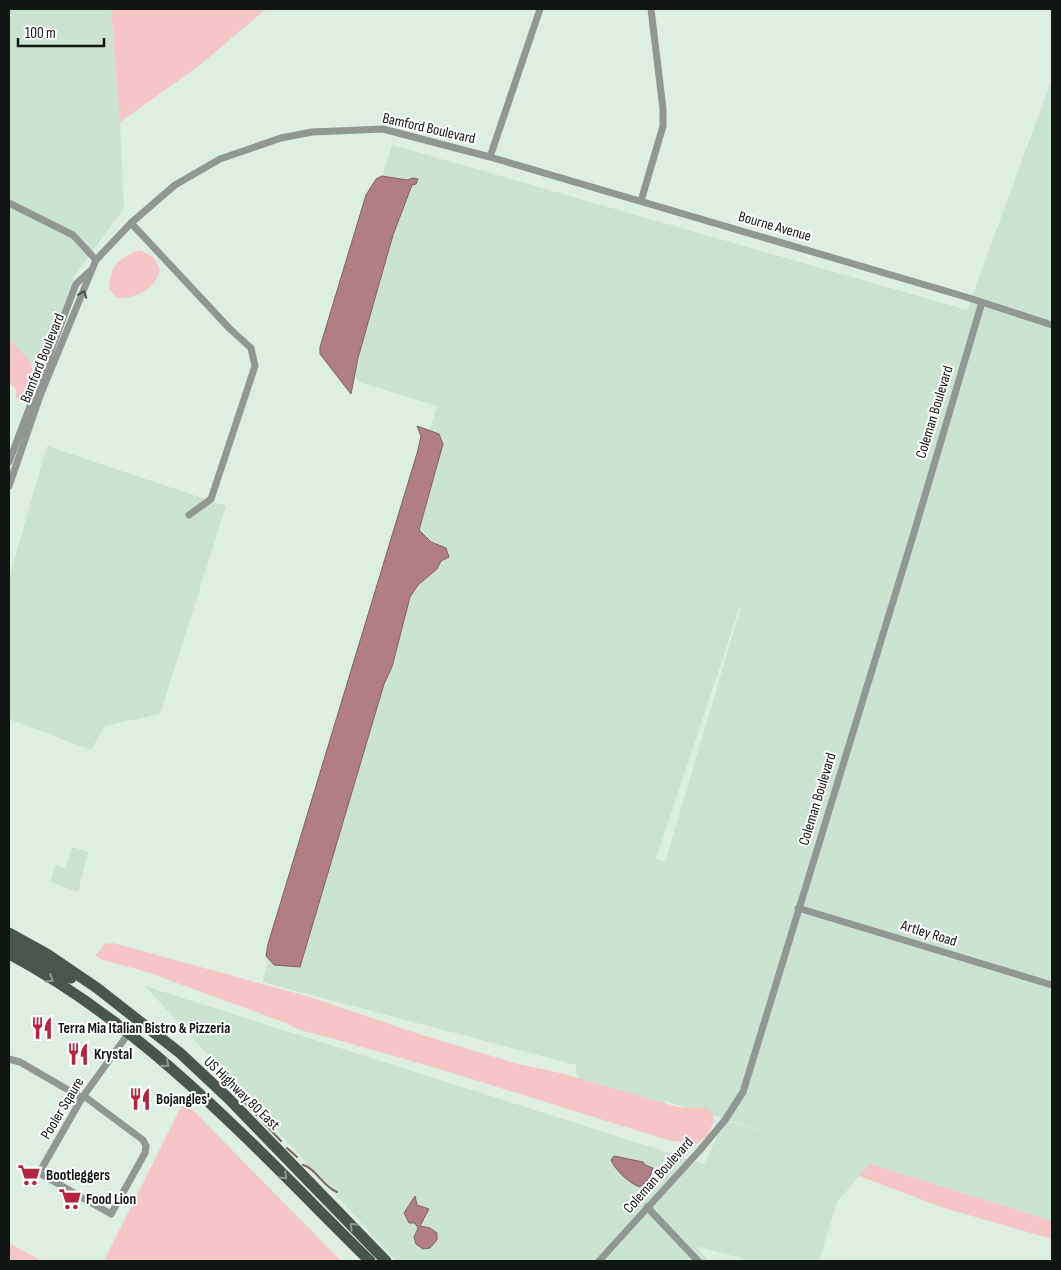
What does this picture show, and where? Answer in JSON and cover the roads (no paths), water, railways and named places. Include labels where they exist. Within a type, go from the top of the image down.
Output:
[{"type":"main road","name":"US Highway 80 East","points":[[9,935],[108,996],[180,1053],[228,1098],[386,1261]]},
{"type":"main road","name":"US Highway 80 East","points":[[12,957],[75,994],[170,1067],[370,1261]]},
{"type":"street","name":"Bamford Boulevard","points":[[9,486],[65,331],[81,301],[96,260],[131,222],[175,185],[220,159],[281,138],[312,132],[383,129],[490,157],[540,9]]},
{"type":"street","points":[[641,201],[663,126],[663,109],[651,9]]},
{"type":"street","name":"Bourne Avenue","points":[[490,157],[982,302],[1052,325]]},
{"type":"street","points":[[9,203],[73,235],[96,260]]},
{"type":"street","points":[[131,222],[230,329],[251,348],[254,356],[254,366],[211,499],[189,515]]},
{"type":"street","name":"Bamford Boulevard","points":[[9,462],[76,284],[92,269]]},
{"type":"street","name":"Coleman Boulevard","points":[[599,1261],[700,1150],[738,1100],[759,1041],[913,536],[982,302]]},
{"type":"street","name":"Artley Road","points":[[798,908],[1052,985]]},
{"type":"street","name":"Pooler Sqaure","points":[[83,1097],[143,1140],[146,1146],[145,1153],[111,1214],[39,1173],[83,1097],[128,1034]]},
{"type":"street","points":[[9,1059],[20,1062],[83,1097]]},
{"type":"street","points":[[647,1207],[698,1261]]},
{"type":"waterway","points":[[230,1087],[281,1141]]},
{"type":"waterway","points":[[287,1148],[297,1157]]},
{"type":"waterway","points":[[303,1165],[312,1170],[332,1190],[337,1192]]},
{"type":"place","name":"Terra Mia Italian Bistro & Pizzeria","points":[[42,1028]]},
{"type":"place","name":"Krystal","points":[[78,1054]]},
{"type":"place","name":"Bojangles'","points":[[140,1099]]},
{"type":"place","name":"Bootleggers","points":[[29,1175]]},
{"type":"place","name":"Food Lion","points":[[70,1199]]}]
